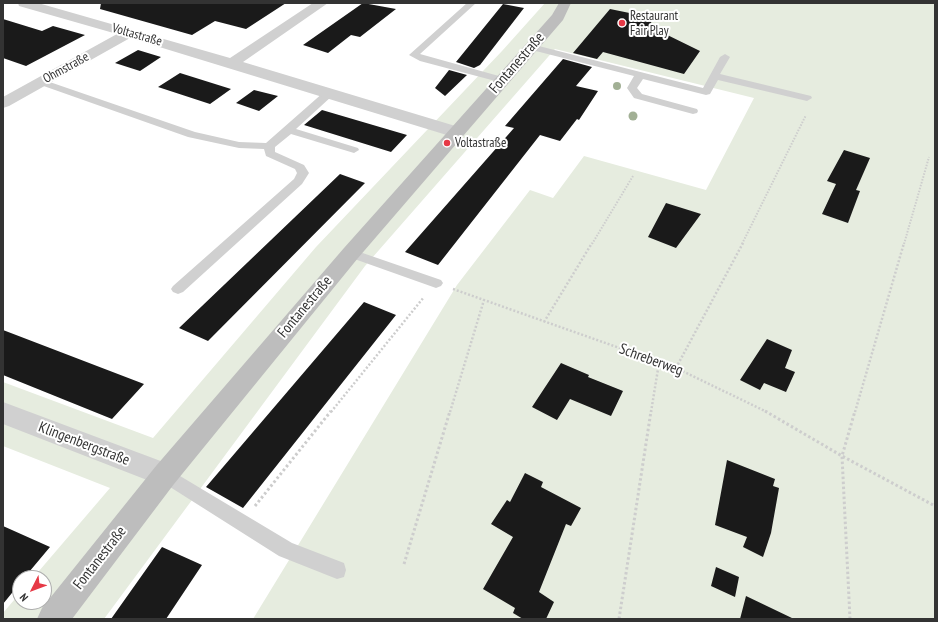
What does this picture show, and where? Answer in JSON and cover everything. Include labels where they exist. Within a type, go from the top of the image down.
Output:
[{"type":"street","name":"Voltastraße","points":[[24,3],[232,63],[328,94],[456,132]]},
{"type":"street","points":[[232,63],[322,3]]},
{"type":"street","name":"Fontanestraße","points":[[53,619],[165,475],[351,253],[558,17],[565,3]]},
{"type":"street","name":"Ohmstraße","points":[[3,103],[129,33]]},
{"type":"street","name":"Klingenbergstraße","points":[[3,413],[165,475]]},
{"type":"lane","points":[[472,3],[414,55],[423,59],[502,80]]},
{"type":"lane","points":[[531,47],[706,92],[725,57]]},
{"type":"lane","points":[[640,75],[632,88],[638,96],[692,111]]},
{"type":"lane","points":[[715,76],[807,98]]},
{"type":"lane","points":[[41,82],[192,135],[239,145],[269,146],[289,130],[328,94]]},
{"type":"lane","points":[[289,130],[354,150]]},
{"type":"lane","points":[[178,289],[298,181],[303,173],[300,167],[270,154],[269,146]]},
{"type":"lane","points":[[351,253],[436,283]]},
{"type":"lane","points":[[165,475],[286,550],[337,570]]},
{"type":"path","points":[[676,368],[756,218],[806,115]]},
{"type":"path","points":[[850,619],[842,456],[929,157]]},
{"type":"path","points":[[544,322],[633,176]]},
{"type":"path","points":[[241,522],[436,283]]},
{"type":"path","name":"Schreberweg","points":[[436,283],[676,368],[766,412],[842,456],[935,506]]},
{"type":"path","points":[[404,564],[484,300]]},
{"type":"path","points":[[619,619],[659,362]]},
{"type":"shaded area","points":[[545,3],[935,3],[935,619],[253,619],[457,285],[530,190],[553,198],[584,156],[706,190],[754,98],[555,49],[365,266],[104,619],[3,619],[3,613],[12,602],[12,610],[52,610],[52,570],[40,570],[110,488],[3,446],[3,382],[153,438],[316,247],[502,51]]},
{"type":"building","points":[[101,3],[286,3],[246,29],[215,21],[192,35],[100,9]]},
{"type":"building","points":[[363,3],[396,9],[360,37],[351,35],[328,53],[303,45]]},
{"type":"building","points":[[503,4],[524,8],[480,65],[474,68],[456,62]]},
{"type":"building","points":[[610,9],[654,18],[649,26],[700,51],[684,74],[603,52],[597,59],[573,53]]},
{"type":"building","points":[[3,19],[42,31],[53,26],[85,35],[26,66],[3,58]]},
{"type":"building","points":[[138,50],[161,57],[140,71],[115,63]]},
{"type":"building","points":[[563,59],[592,67],[576,86],[598,91],[579,120],[577,119],[560,141],[540,135],[438,265],[405,252],[514,128],[505,126]]},
{"type":"building","points":[[449,70],[467,75],[445,96],[435,88]]},
{"type":"building","points":[[180,73],[231,89],[210,104],[158,87]]},
{"type":"building","points":[[254,90],[278,96],[259,111],[236,103]]},
{"type":"building","points":[[322,110],[407,135],[391,152],[304,125]]},
{"type":"building","points":[[844,150],[870,158],[856,190],[860,191],[848,223],[822,214],[836,184],[827,181]]},
{"type":"building","points":[[340,174],[365,183],[208,341],[179,328]]},
{"type":"building","points":[[666,203],[701,214],[676,248],[648,237]]},
{"type":"building","points":[[364,302],[396,315],[243,508],[206,487]]},
{"type":"building","points":[[3,330],[144,384],[112,419],[3,375]]},
{"type":"building","points":[[767,339],[792,350],[785,368],[795,372],[786,392],[764,383],[760,390],[740,380]]},
{"type":"building","points":[[561,363],[589,375],[588,377],[623,391],[611,416],[570,399],[557,420],[532,407]]},
{"type":"building","points":[[727,460],[775,479],[773,486],[779,488],[771,533],[763,557],[743,547],[747,537],[715,525]]},
{"type":"building","points":[[525,473],[543,482],[541,487],[581,508],[571,526],[566,524],[539,592],[554,602],[546,619],[523,619],[513,613],[515,608],[483,589],[513,537],[491,524],[507,500],[510,502]]},
{"type":"building","points":[[3,526],[50,547],[31,570],[12,570],[12,593],[3,604]]},
{"type":"building","points":[[162,547],[202,565],[166,619],[111,619]]},
{"type":"building","points":[[716,567],[739,577],[735,597],[711,586]]},
{"type":"building","points":[[746,596],[794,619],[740,619]]},
{"type":"place","name":"Restaurant Fair Play","points":[[622,23]]},
{"type":"place","name":"Voltastraße","points":[[447,143]]}]
